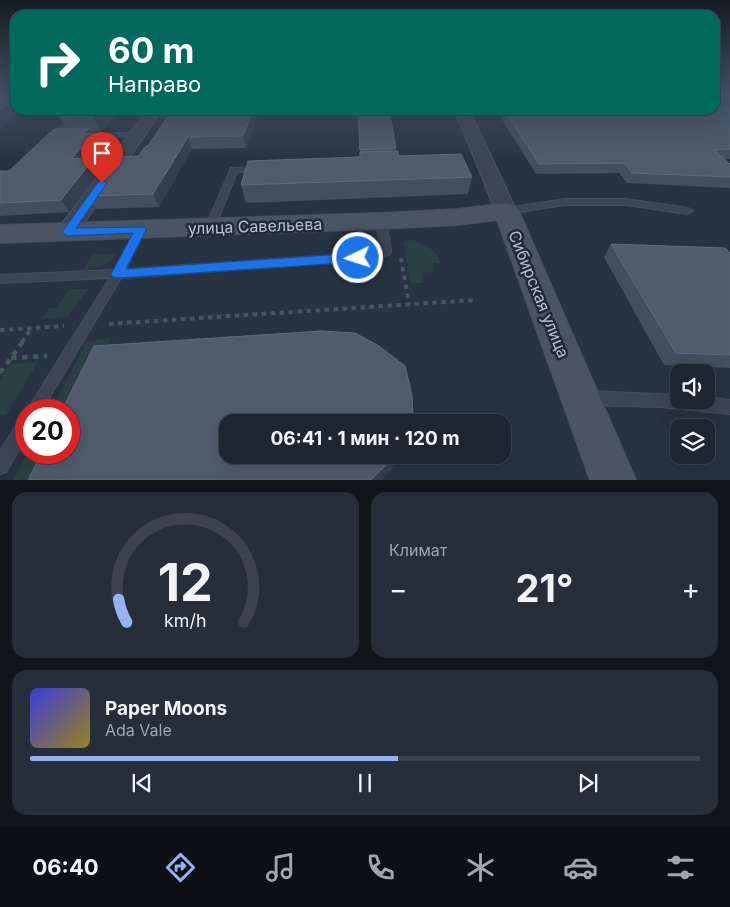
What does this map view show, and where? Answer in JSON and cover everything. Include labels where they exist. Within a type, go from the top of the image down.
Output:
[{"type":"street","points":[[67,232],[151,115]]},
{"type":"street","name":"Сибирская улица","points":[[464,115],[506,212],[613,480]]},
{"type":"street","name":"улица Савельева","points":[[0,234],[381,222],[458,218],[506,212]]},
{"type":"lane","points":[[63,137],[54,137],[78,115]]},
{"type":"lane","points":[[72,137],[137,134]]},
{"type":"lane","points":[[210,228],[234,170],[273,168]]},
{"type":"lane","name":"улица Савельева","points":[[506,212],[565,202],[626,202],[688,212]]},
{"type":"lane","points":[[0,279],[118,274],[378,256],[386,251],[381,222]]},
{"type":"lane","points":[[41,399],[118,274],[141,230]]},
{"type":"lane","points":[[580,398],[660,400],[730,407]]},
{"type":"lane","points":[[0,466],[15,441]]},
{"type":"path","points":[[400,252],[409,304]]},
{"type":"path","points":[[101,324],[475,300]]},
{"type":"path","points":[[0,330],[66,326]]},
{"type":"path","points":[[0,373],[31,329]]},
{"type":"path","points":[[10,358],[47,356]]},
{"type":"green space","points":[[413,240],[434,251],[439,258],[440,263],[433,263],[434,272],[422,273],[423,283],[410,283],[403,241]]},
{"type":"green space","points":[[92,254],[116,254],[106,264],[83,270]]},
{"type":"green space","points":[[69,289],[88,289],[68,317],[41,319],[50,308],[56,308]]},
{"type":"green space","points":[[111,337],[80,405],[80,399],[57,399],[87,342]]},
{"type":"green space","points":[[38,362],[6,415],[0,415],[0,380],[10,364]]},
{"type":"green space","points":[[22,464],[52,464],[45,479],[13,480]]},
{"type":"building","points":[[730,114],[730,149],[714,150],[730,164],[730,177],[632,173],[625,163],[539,164],[507,115]]},
{"type":"building","points":[[62,115],[94,115],[93,116],[60,117]]},
{"type":"building","points":[[169,115],[251,115],[243,136],[188,137],[153,194],[88,196],[117,157],[138,156],[148,146]]},
{"type":"building","points":[[358,115],[390,115],[396,148],[360,150]]},
{"type":"building","points":[[54,129],[88,129],[83,134],[95,133],[71,159],[94,158],[61,200],[0,203],[0,171],[9,171]]},
{"type":"building","points":[[398,151],[398,156],[461,154],[472,177],[241,185],[248,161],[360,157],[360,152]]},
{"type":"building","points":[[611,244],[725,248],[730,253],[730,355],[676,353]]},
{"type":"building","points":[[321,331],[355,333],[379,346],[405,366],[412,395],[413,414],[219,414],[219,464],[387,464],[371,480],[28,480],[36,464],[80,464],[80,399],[68,399],[94,346]]},
{"type":"route","points":[[102,183],[67,232],[141,230],[118,274],[358,258]]}]
